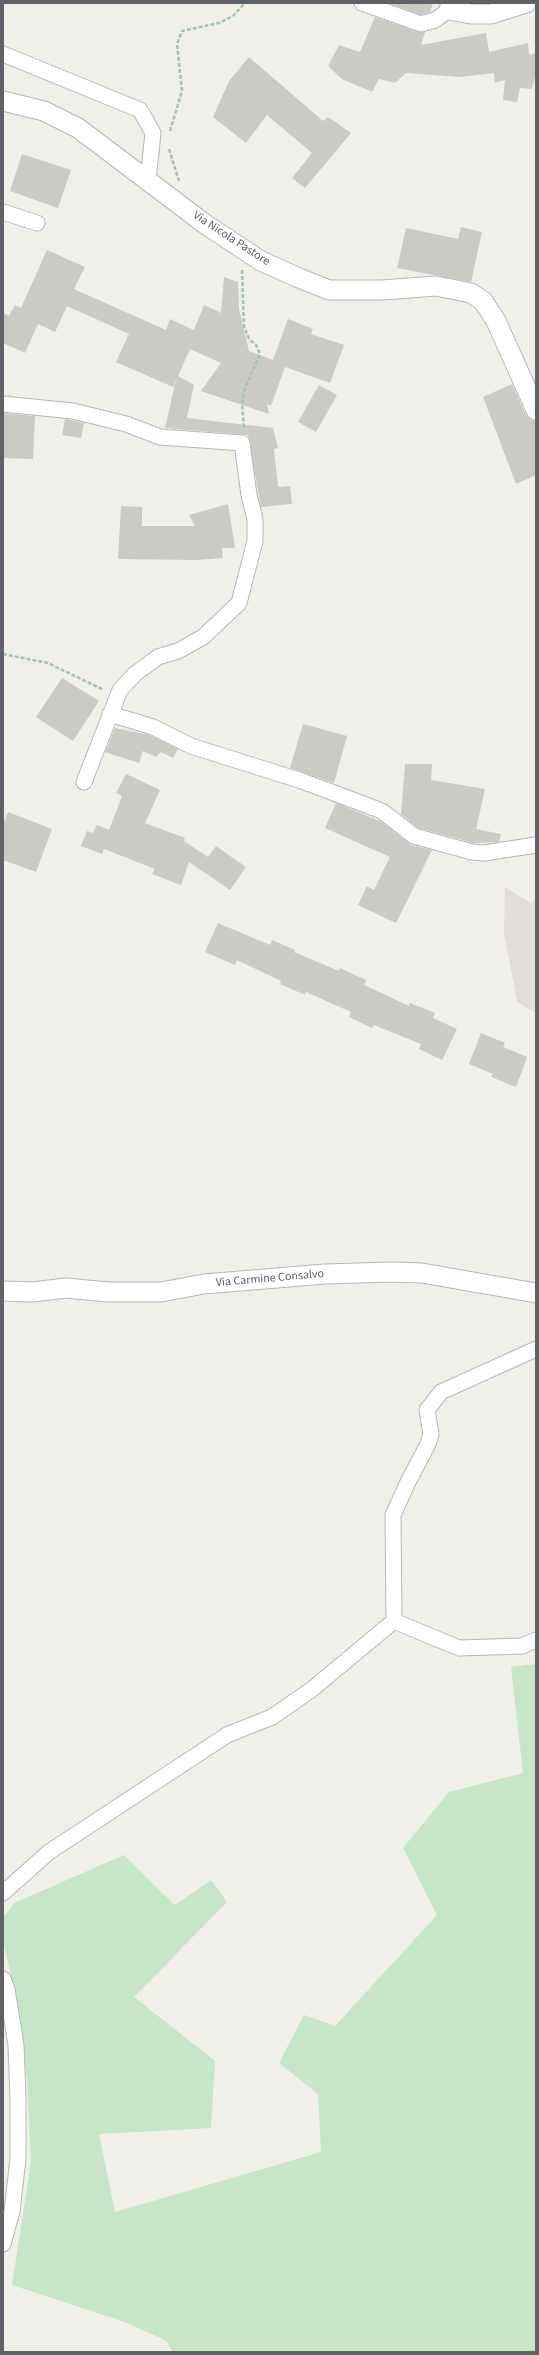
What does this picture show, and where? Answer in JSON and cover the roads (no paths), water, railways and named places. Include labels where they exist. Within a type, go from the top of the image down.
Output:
[{"type":"street","points":[[362,3],[421,24],[435,20],[450,6],[471,14],[491,14],[526,3]]},
{"type":"street","points":[[3,54],[140,110],[153,133],[148,180]]},
{"type":"street","name":"Via Nicola Pastore","points":[[3,101],[44,111],[78,128],[205,224],[261,261],[329,290],[382,290],[436,286],[471,292],[483,300],[496,321],[536,410]]},
{"type":"street","points":[[3,212],[37,223]]},
{"type":"street","points":[[3,404],[73,412],[126,424],[160,437],[242,443],[249,495],[255,519],[255,541],[239,603],[203,637],[178,651],[158,657],[135,674],[117,696],[84,782]]},
{"type":"street","points":[[110,714],[153,727],[191,746],[302,781],[382,811],[414,836],[472,852],[484,853],[536,845]]},
{"type":"street","name":"Via Carmine Consalvo","points":[[3,1291],[33,1292],[66,1288],[108,1292],[161,1292],[204,1284],[325,1274],[392,1272],[430,1274],[536,1293]]},
{"type":"street","points":[[394,1621],[392,1557],[394,1515],[428,1444],[431,1434],[427,1410],[441,1392],[536,1349]]},
{"type":"street","points":[[394,1621],[459,1648],[522,1646],[536,1640]]},
{"type":"street","points":[[3,1893],[49,1852],[227,1735],[272,1717],[311,1690],[394,1621]]},
{"type":"street","points":[[3,1979],[7,1989],[16,2044],[18,2098],[18,2159],[12,2211],[3,2244]]}]
